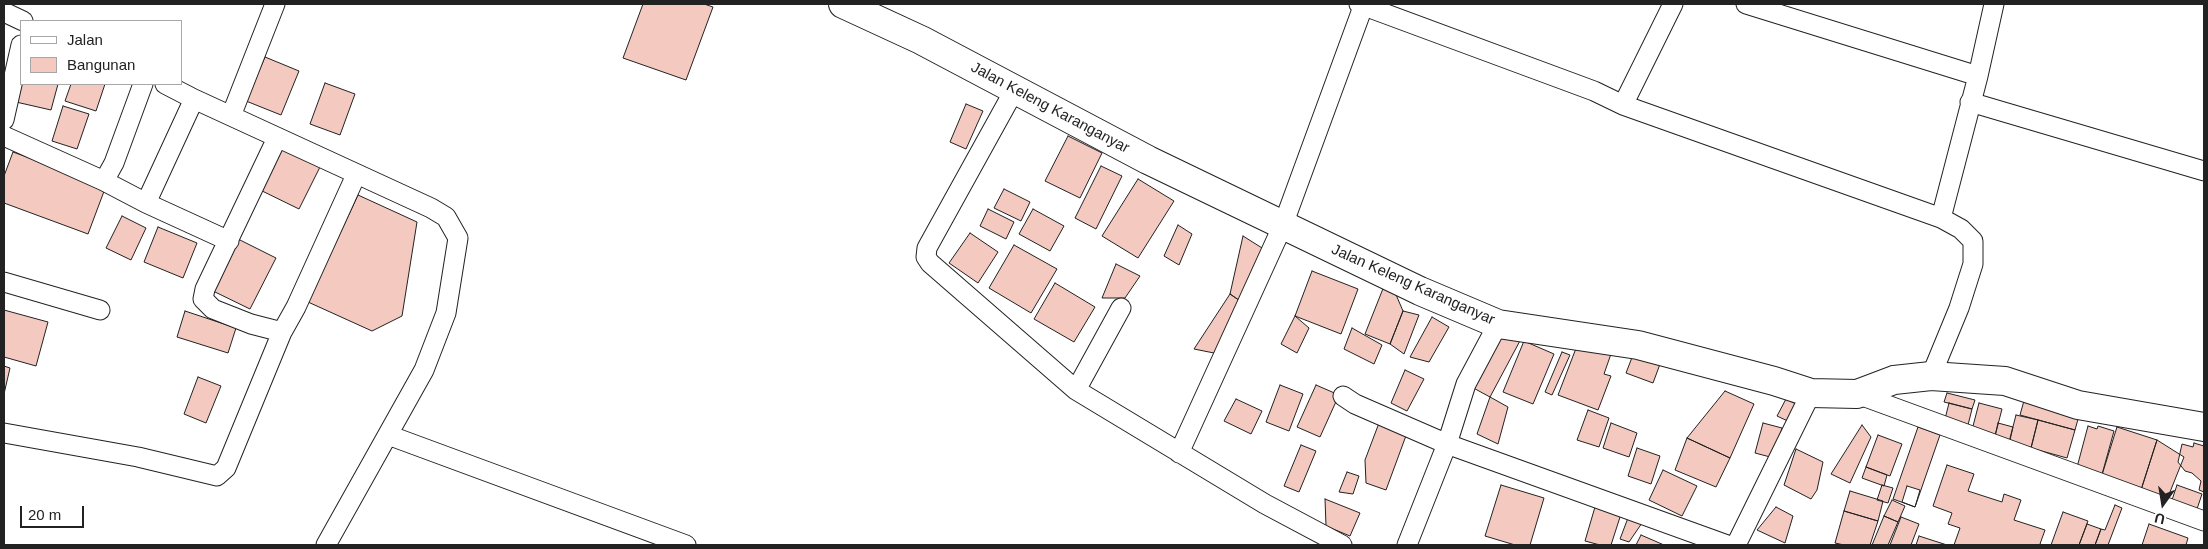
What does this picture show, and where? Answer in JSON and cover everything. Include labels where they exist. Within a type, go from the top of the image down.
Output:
[{"type":"main road","name":"Jalan Keleng Karanganyar","points":[[851,5],[1148,160],[1420,291],[1498,324],[1638,344],[1811,393],[1857,394],[1894,380],[1931,376],[2005,381],[2078,405],[2204,427]]},
{"type":"street","points":[[231,116],[275,4]]},
{"type":"street","points":[[1179,453],[1283,225],[1362,4],[1594,91],[1623,105],[1941,218],[1961,229],[1973,241],[1974,264],[1959,308],[1931,376]]},
{"type":"street","points":[[1623,105],[1674,4]]},
{"type":"street","points":[[1746,4],[1978,76]]},
{"type":"street","points":[[1941,218],[1978,76],[1994,4]]},
{"type":"street","points":[[4,12],[21,20]]},
{"type":"street","points":[[4,120],[20,49]]},
{"type":"street","points":[[104,182],[114,163],[143,85]]},
{"type":"street","points":[[167,85],[194,100],[431,208],[446,217],[458,238],[446,313],[424,370],[326,545]]},
{"type":"street","points":[[1015,89],[927,248],[926,257],[934,268],[1076,390],[1265,504],[1342,545]]},
{"type":"street","points":[[146,203],[194,100]]},
{"type":"street","points":[[1970,102],[2204,171]]},
{"type":"street","points":[[4,136],[228,241]]},
{"type":"street","points":[[277,138],[207,282],[203,299],[213,309],[251,324],[282,332]]},
{"type":"street","points":[[4,433],[138,457],[217,476],[226,468],[282,332],[296,307],[356,174]]},
{"type":"street","points":[[4,282],[100,310]]},
{"type":"street","points":[[1076,390],[1121,308]]},
{"type":"street","points":[[1407,545],[1447,444],[1466,384],[1498,324]]},
{"type":"street","points":[[1736,545],[1811,393]]},
{"type":"street","points":[[1857,394],[2204,521]]},
{"type":"street","points":[[1343,396],[1355,404],[1447,444],[1727,545]]},
{"type":"street","points":[[388,435],[686,545]]},
{"type":"building","points":[[643,4],[704,4],[713,7],[686,80],[623,58]]},
{"type":"building","points":[[265,57],[299,71],[281,115],[246,101]]},
{"type":"building","points":[[325,83],[355,94],[340,135],[310,124]]},
{"type":"building","points":[[21,85],[58,85],[51,110],[16,102]]},
{"type":"building","points":[[71,85],[105,85],[96,111],[65,101]]},
{"type":"building","points":[[966,104],[983,111],[966,149],[950,142]]},
{"type":"building","points":[[63,106],[89,114],[77,149],[52,141]]},
{"type":"building","points":[[1068,136],[1102,153],[1080,198],[1045,181]]},
{"type":"building","points":[[275,145],[320,167],[299,209],[254,187]]},
{"type":"building","points":[[13,152],[106,186],[88,234],[4,203],[4,176]]},
{"type":"building","points":[[1101,166],[1122,176],[1096,229],[1075,218]]},
{"type":"building","points":[[1138,179],[1174,201],[1138,258],[1102,236]]},
{"type":"building","points":[[1004,189],[1030,202],[1021,221],[994,208]]},
{"type":"building","points":[[358,195],[417,222],[402,316],[372,331],[308,302]]},
{"type":"building","points":[[988,209],[1014,222],[1006,239],[980,226]]},
{"type":"building","points":[[1033,209],[1064,226],[1050,251],[1019,234]]},
{"type":"building","points":[[122,216],[146,228],[131,260],[106,248]]},
{"type":"building","points":[[1178,225],[1192,234],[1179,265],[1164,256]]},
{"type":"building","points":[[158,227],[197,243],[183,278],[144,262]]},
{"type":"building","points":[[970,233],[998,252],[978,283],[949,263]]},
{"type":"building","points":[[1243,236],[1270,253],[1246,305],[1230,294]]},
{"type":"building","points":[[238,239],[276,258],[250,309],[213,291]]},
{"type":"building","points":[[1014,245],[1057,269],[1031,313],[989,288]]},
{"type":"building","points":[[1116,264],[1140,276],[1125,298],[1102,298]]},
{"type":"building","points":[[1312,271],[1358,289],[1341,334],[1295,316]]},
{"type":"building","points":[[1388,276],[1403,311],[1390,344],[1365,334]]},
{"type":"building","points":[[1055,283],[1095,307],[1074,342],[1034,319]]},
{"type":"building","points":[[1230,294],[1246,305],[1224,355],[1194,349]]},
{"type":"building","points":[[4,310],[48,322],[36,366],[4,357]]},
{"type":"building","points":[[185,311],[236,328],[228,353],[177,337]]},
{"type":"building","points":[[1403,311],[1419,315],[1404,354],[1390,344]]},
{"type":"building","points":[[1295,316],[1309,328],[1297,353],[1281,344]]},
{"type":"building","points":[[1432,317],[1449,327],[1429,362],[1410,357]]},
{"type":"building","points":[[1498,324],[1522,337],[1490,397],[1466,384]]},
{"type":"building","points":[[1352,328],[1382,345],[1374,364],[1344,349]]},
{"type":"building","points":[[1580,338],[1612,351],[1604,374],[1611,376],[1598,410],[1558,395]]},
{"type":"building","points":[[1524,341],[1554,354],[1533,404],[1503,392]]},
{"type":"building","points":[[1636,347],[1663,356],[1653,383],[1626,373]]},
{"type":"building","points":[[1562,352],[1570,355],[1552,395],[1545,392]]},
{"type":"building","points":[[4,366],[10,368],[4,394]]},
{"type":"building","points":[[1405,370],[1424,379],[1407,411],[1391,403]]},
{"type":"building","points":[[198,377],[221,386],[206,423],[184,414]]},
{"type":"building","points":[[1280,385],[1303,394],[1289,431],[1266,422]]},
{"type":"building","points":[[1316,385],[1339,395],[1320,437],[1297,427]]},
{"type":"building","points":[[1725,391],[1754,404],[1730,458],[1687,438]]},
{"type":"building","points":[[1947,393],[1975,400],[1972,409],[1944,402]]},
{"type":"building","points":[[1490,397],[1508,407],[1498,444],[1477,434]]},
{"type":"building","points":[[2025,397],[2080,412],[2075,430],[2020,415]]},
{"type":"building","points":[[1236,399],[1262,411],[1251,434],[1224,421]]},
{"type":"building","points":[[1786,399],[1800,406],[1792,423],[1777,416]]},
{"type":"building","points":[[1949,403],[1972,409],[1967,429],[1944,423]]},
{"type":"building","points":[[1979,403],[2002,409],[1995,436],[1972,430]]},
{"type":"building","points":[[1588,410],[1609,418],[1599,447],[1577,440]]},
{"type":"building","points":[[2016,415],[2038,420],[2031,448],[2009,442]]},
{"type":"building","points":[[2038,420],[2075,430],[2067,458],[2031,448]]},
{"type":"building","points":[[1379,423],[1407,433],[1386,490],[1366,483],[1365,460]]},
{"type":"building","points":[[1611,423],[1637,433],[1629,457],[1603,448]]},
{"type":"building","points":[[1763,423],[1782,428],[1774,458],[1755,453]]},
{"type":"building","points":[[1998,423],[2013,427],[2010,440],[1995,436]]},
{"type":"building","points":[[1862,425],[1871,437],[1850,483],[1831,474]]},
{"type":"building","points":[[2088,426],[2097,429],[2098,426],[2114,431],[2101,478],[2076,471]]},
{"type":"building","points":[[1918,427],[1940,435],[1915,507],[1893,499]]},
{"type":"building","points":[[2117,427],[2157,440],[2141,490],[2101,478]]},
{"type":"building","points":[[1878,435],[1902,444],[1890,476],[1866,467]]},
{"type":"building","points":[[1687,438],[1730,458],[1716,487],[1675,470]]},
{"type":"building","points":[[2157,440],[2184,457],[2166,502],[2141,490]]},
{"type":"building","points":[[2194,443],[2204,446],[2204,492],[2199,490],[2201,481],[2192,473],[2185,471],[2178,462],[2182,444],[2193,447]]},
{"type":"building","points":[[1301,445],[1316,451],[1299,492],[1284,486]]},
{"type":"building","points":[[1637,448],[1660,456],[1651,484],[1628,476]]},
{"type":"building","points":[[1796,449],[1823,462],[1817,490],[1811,499],[1784,485]]},
{"type":"building","points":[[1947,465],[1974,474],[1968,491],[2002,502],[2004,494],[2021,500],[2014,520],[2045,530],[2040,544],[2043,545],[1954,545],[1960,528],[1948,524],[1952,513],[1933,506]]},
{"type":"building","points":[[1866,467],[1887,475],[1884,486],[1862,478]]},
{"type":"building","points":[[1663,470],[1697,486],[1682,516],[1649,500]]},
{"type":"building","points":[[1347,472],[1359,476],[1353,494],[1339,492]]},
{"type":"building","points":[[1501,485],[1544,498],[1530,545],[1515,545],[1485,536]]},
{"type":"building","points":[[1882,485],[1893,488],[1888,503],[1877,500]]},
{"type":"building","points":[[2177,485],[2202,494],[2196,512],[2171,503]]},
{"type":"building","points":[[1907,486],[1920,490],[1915,507],[1902,502]]},
{"type":"building","points":[[1850,491],[1883,501],[1878,521],[1844,511]]},
{"type":"building","points":[[1325,499],[1360,513],[1350,536],[1326,526]]},
{"type":"building","points":[[1892,500],[1905,506],[1898,522],[1884,516]]},
{"type":"building","points":[[2115,505],[2122,508],[2108,545],[2095,545],[2101,529],[2105,530]]},
{"type":"building","points":[[1595,507],[1621,514],[1611,545],[1600,545],[1585,541]]},
{"type":"building","points":[[1776,507],[1793,516],[1785,543],[1757,530]]},
{"type":"building","points":[[1844,511],[1878,521],[1870,545],[1835,543]]},
{"type":"building","points":[[2063,512],[2088,521],[2079,545],[2051,545]]},
{"type":"building","points":[[1884,516],[1898,522],[1888,545],[1872,545]]},
{"type":"building","points":[[1901,517],[1919,524],[1911,545],[1890,545]]},
{"type":"building","points":[[1628,518],[1642,523],[1629,542],[1620,539]]},
{"type":"building","points":[[2087,524],[2101,529],[2095,545],[2079,545]]},
{"type":"building","points":[[2149,524],[2188,538],[2186,545],[2142,545]]},
{"type":"building","points":[[1641,535],[1664,545],[1636,545]]},
{"type":"building","points":[[1919,536],[1947,545],[1916,545]]}]
